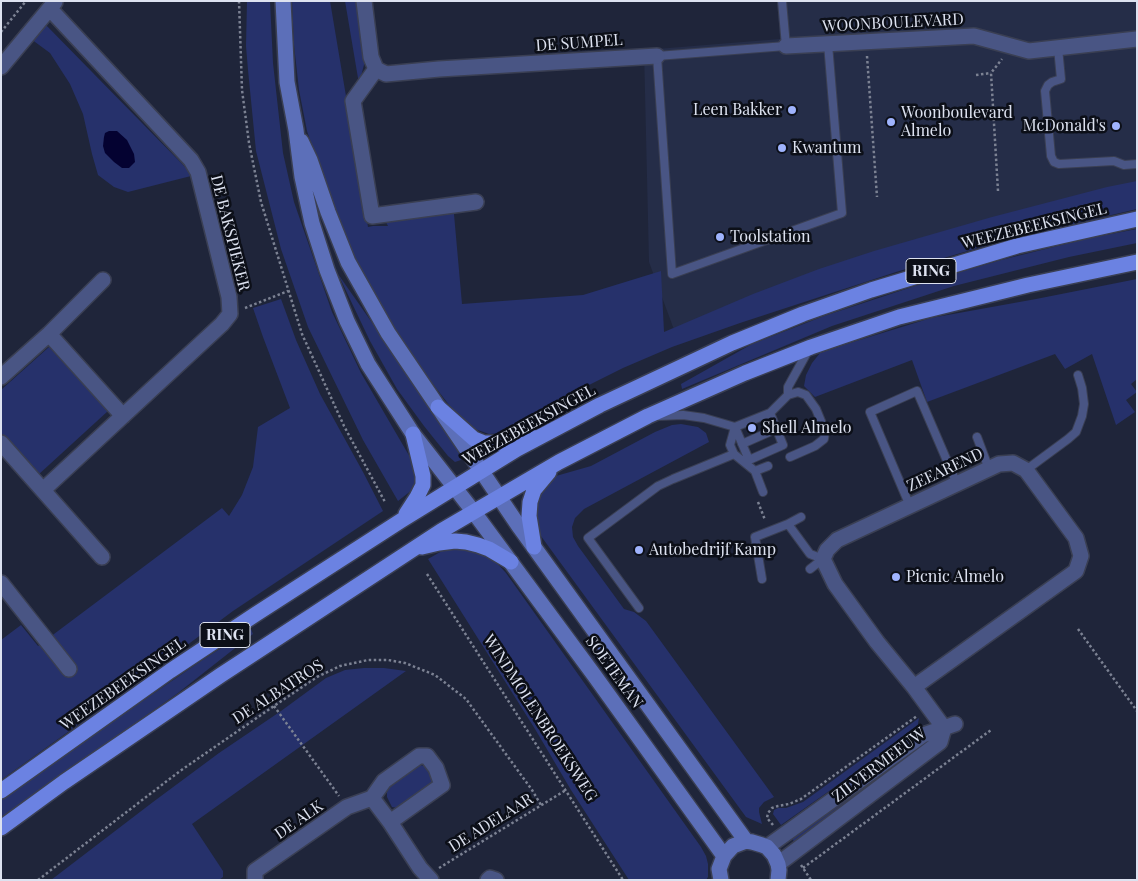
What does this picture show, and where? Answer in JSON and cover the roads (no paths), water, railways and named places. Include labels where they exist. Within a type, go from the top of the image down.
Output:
[{"type":"main road","name":"WEEZEBEEKSINGEL","points":[[1,791],[249,619],[454,487],[549,431],[732,343],[803,314],[871,290],[1017,246],[1137,219]]},
{"type":"main road","name":"RING","points":[[1,828],[64,782],[221,675],[411,550],[473,511],[559,462],[648,416],[745,372],[899,317],[1028,285],[1137,262]]},
{"type":"main road","points":[[438,407],[474,439],[484,443],[501,442],[549,431]]},
{"type":"main road","points":[[402,520],[418,497],[423,485],[423,476],[413,434]]},
{"type":"main road","points":[[534,547],[529,516],[530,502],[534,490],[559,462]]},
{"type":"main road","points":[[411,550],[439,543],[466,542],[489,549],[511,562]]},
{"type":"street","points":[[283,1],[287,82],[302,177],[312,223],[328,270],[347,321],[368,364],[413,434],[454,487]]},
{"type":"street","points":[[364,1],[371,58],[376,69],[353,101],[372,216],[476,202]]},
{"type":"street","points":[[1,67],[53,5]]},
{"type":"street","name":"DE BAKSPIEKER","points":[[43,490],[222,324],[230,314],[229,297],[198,172],[191,160],[53,5]]},
{"type":"street","name":"WOONBOULEVARD","points":[[786,46],[974,36],[1029,51],[1136,39]]},
{"type":"street","name":"DE SUMPEL","points":[[376,69],[386,74],[657,56]]},
{"type":"street","points":[[296,130],[310,160],[348,262],[388,332],[482,470]]},
{"type":"street","points":[[1,377],[49,334],[102,280]]},
{"type":"street","points":[[49,334],[123,416]]},
{"type":"street","points":[[1,443],[102,557]]},
{"type":"street","name":"ZEEAREND","points":[[823,559],[827,550],[837,540],[989,468],[999,464],[1013,463],[1026,470]]},
{"type":"street","name":"SOETEMAN","points":[[482,470],[498,497],[746,842]]},
{"type":"street","points":[[914,687],[1076,571],[1081,556],[1076,538],[1026,470]]},
{"type":"street","name":"SOETEMAN","points":[[454,487],[631,725],[724,856]]},
{"type":"street","points":[[823,559],[835,584],[877,642],[914,687],[928,708],[950,726]]},
{"type":"street","points":[[1,583],[69,669]]},
{"type":"street","name":"ZILVERMEEUW","points":[[767,848],[923,735],[950,726]]},
{"type":"street","name":"ZILVERMEEUW","points":[[778,864],[940,742],[950,726]]},
{"type":"street","points":[[390,822],[442,785],[436,768],[427,756],[419,756],[384,780],[372,798],[420,868],[429,877]]},
{"type":"street","name":"DE ALK","points":[[255,880],[255,872],[347,807],[372,798]]},
{"type":"street","points":[[720,880],[719,869],[724,856],[733,846],[746,842],[757,843],[767,848],[774,855],[779,870],[778,880]]},
{"type":"street","points":[[488,880],[490,878],[496,880]]},
{"type":"lane","points":[[782,1],[786,46]]},
{"type":"lane","points":[[657,56],[672,274],[842,213],[828,44]]},
{"type":"lane","name":"DE SUMPEL","points":[[657,56],[786,46]]},
{"type":"lane","points":[[1058,48],[1061,80],[1052,82],[1045,91],[1051,156],[1054,162],[1059,164],[1114,162],[1124,165],[1137,164]]},
{"type":"lane","points":[[788,395],[788,387],[811,347]]},
{"type":"lane","points":[[1026,470],[1076,432],[1084,404],[1078,376]]},
{"type":"lane","points":[[910,506],[870,412],[917,391],[957,484]]},
{"type":"lane","points":[[648,416],[683,415],[704,418],[735,428],[770,413],[788,395],[798,392],[806,395],[816,409],[825,431],[824,438],[815,446],[790,456]]},
{"type":"lane","points":[[735,428],[748,460],[783,446],[770,413]]},
{"type":"lane","points":[[735,428],[730,446],[734,454],[755,471],[763,492]]},
{"type":"lane","points":[[742,444],[776,429]]},
{"type":"lane","points":[[977,438],[989,468]]},
{"type":"lane","points":[[639,608],[588,538],[658,486],[734,454]]},
{"type":"lane","points":[[755,471],[768,466]]},
{"type":"lane","points":[[762,579],[755,537],[801,518]]},
{"type":"lane","points":[[788,524],[810,554],[823,559]]},
{"type":"lane","points":[[810,569],[823,559]]},
{"type":"place","name":"Leen Bakker","points":[[792,110]]},
{"type":"place","name":"Woonboulevard Almelo","points":[[891,122]]},
{"type":"place","name":"McDonald's","points":[[1116,126]]},
{"type":"place","name":"Kwantum","points":[[782,148]]},
{"type":"place","name":"Toolstation","points":[[720,237]]},
{"type":"place","name":"Shell Almelo","points":[[752,428]]},
{"type":"place","name":"Autobedrijf Kamp","points":[[639,550]]},
{"type":"place","name":"Picnic Almelo","points":[[896,577]]}]
